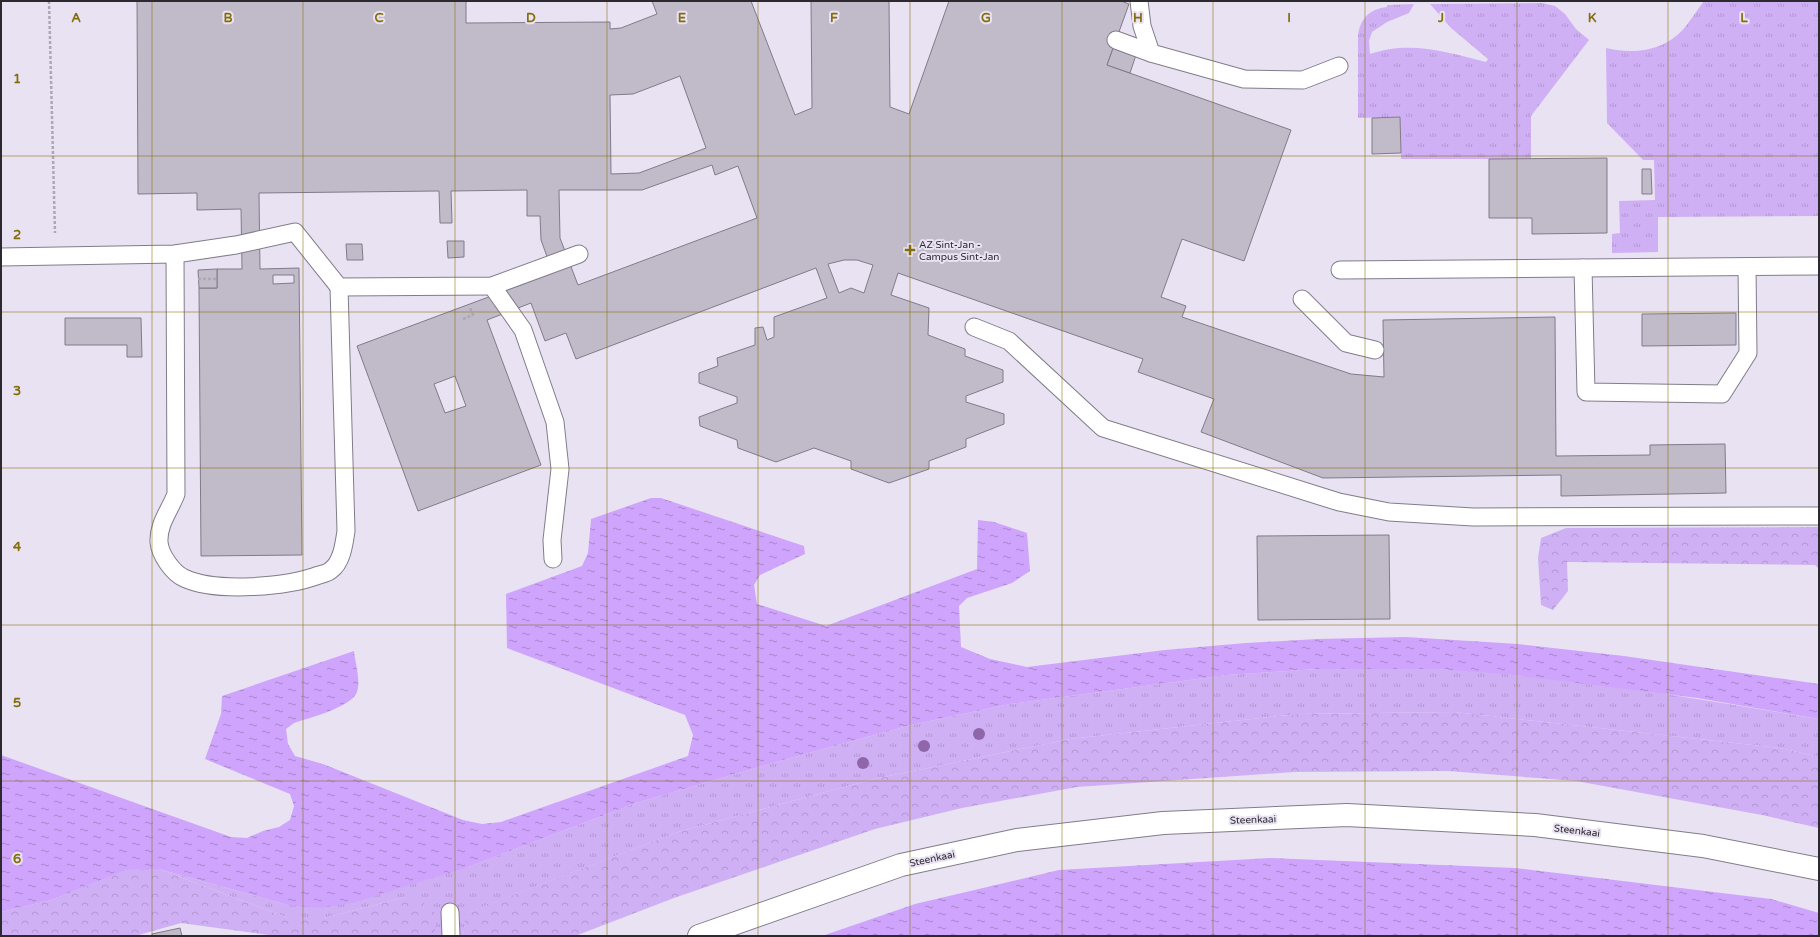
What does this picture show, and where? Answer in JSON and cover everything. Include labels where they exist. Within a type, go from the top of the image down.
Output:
[{"type":"street","name":"Steenkaai","points":[[699,936],[901,865],[1017,840],[1164,823],[1347,815],[1535,825],[1703,846],[1819,869]]},
{"type":"lane","points":[[1140,1],[1142,26],[1151,53]]},
{"type":"lane","points":[[1116,40],[1151,53],[1244,79],[1303,80],[1339,66]]},
{"type":"lane","points":[[1,257],[175,254],[236,245],[295,232],[339,287],[346,531],[342,553],[331,570],[304,581],[250,587],[206,584],[183,578],[166,562],[159,543],[161,525],[176,494],[175,254]]},
{"type":"lane","points":[[339,287],[492,286],[579,254]]},
{"type":"lane","points":[[1583,268],[1586,392],[1722,394],[1748,353],[1747,266]]},
{"type":"lane","points":[[1340,270],[1819,266]]},
{"type":"lane","points":[[492,286],[523,330],[555,422],[560,469],[552,540],[554,559]]},
{"type":"lane","points":[[1302,299],[1346,343],[1375,350]]},
{"type":"lane","points":[[974,327],[1009,341],[1103,428],[1340,502],[1389,512],[1473,517],[1819,516]]},
{"type":"lane","points":[[450,912],[451,936]]},
{"type":"path","points":[[49,1],[56,255]]},
{"type":"green space","points":[[1704,1],[1819,1],[1819,216],[1658,217],[1658,252],[1612,253],[1612,234],[1620,233],[1619,201],[1655,200],[1654,160],[1643,160],[1607,123],[1606,48],[1639,51],[1660,46],[1669,41],[1686,26]]},
{"type":"green space","points":[[1542,3],[1555,6],[1565,14],[1576,29],[1589,40],[1531,116],[1531,159],[1401,159],[1400,117],[1358,118],[1358,36],[1361,24],[1371,12],[1387,7],[1387,5],[1414,4],[1409,13],[1387,22],[1372,32],[1369,41],[1370,54],[1385,50],[1414,48],[1443,51],[1486,62],[1488,59],[1451,28],[1430,4]]},
{"type":"green space","points":[[1819,527],[1819,569],[1815,565],[1567,562],[1568,591],[1553,610],[1541,605],[1538,558],[1541,538],[1566,528]]},
{"type":"green space","points":[[1423,668],[1486,672],[1582,682],[1819,719],[1819,757],[1780,748],[1454,712],[1298,714],[1070,739],[874,779],[678,832],[467,913],[463,936],[435,936],[435,913],[406,897],[324,918],[288,918],[159,869],[288,905],[471,866],[636,803],[783,760],[911,725],[1010,704],[1227,675],[1317,669]]},
{"type":"green space","points":[[1454,712],[1780,748],[1819,757],[1819,828],[1762,815],[1576,781],[1448,771],[1294,772],[1077,787],[962,808],[875,829],[674,898],[575,936],[463,936],[466,913],[678,832],[874,779],[1070,739],[1298,714]]},
{"type":"green space","points":[[128,869],[159,869],[288,918],[324,918],[406,897],[420,900],[435,913],[435,936],[276,936],[181,923],[135,936],[1,936],[1,912],[51,900]]},
{"type":"water","points":[[651,498],[661,498],[804,546],[805,554],[760,575],[754,585],[757,604],[826,626],[977,569],[978,520],[994,522],[1027,533],[1030,571],[1012,583],[967,598],[959,606],[961,647],[990,659],[1027,667],[1165,650],[1317,639],[1406,637],[1518,644],[1624,656],[1819,684],[1819,719],[1697,698],[1515,675],[1437,669],[1317,669],[1227,675],[1010,704],[911,725],[783,760],[636,803],[471,866],[352,903],[319,908],[288,905],[159,869],[129,869],[51,900],[1,912],[1,755],[231,837],[247,838],[263,831],[279,827],[290,820],[294,806],[290,794],[205,759],[221,714],[222,696],[354,651],[358,677],[357,692],[347,702],[339,707],[294,723],[286,729],[288,744],[295,756],[323,764],[463,820],[482,824],[501,822],[688,756],[693,735],[685,715],[507,648],[506,594],[582,566],[588,553],[591,519]]},
{"type":"water","points":[[1270,858],[1515,868],[1771,899],[1819,913],[1819,936],[822,936],[915,904],[1059,870]]},
{"type":"building","points":[[137,1],[466,1],[466,23],[610,22],[610,29],[621,28],[657,14],[652,1],[751,1],[795,115],[812,108],[811,1],[889,1],[890,107],[909,114],[949,1],[1121,1],[1129,4],[1107,65],[1291,130],[1244,261],[1182,239],[1161,297],[1186,306],[1182,317],[1351,374],[1384,377],[1383,320],[1555,317],[1556,456],[1650,455],[1650,445],[1725,444],[1726,493],[1561,496],[1561,475],[1323,478],[1201,432],[1214,399],[1138,372],[1143,359],[898,273],[891,295],[929,308],[928,335],[965,349],[965,356],[1003,370],[1003,382],[966,396],[966,402],[1004,414],[1004,424],[966,439],[966,447],[929,461],[929,469],[889,483],[851,469],[851,461],[814,448],[776,462],[738,448],[737,440],[700,426],[699,417],[737,403],[737,397],[699,383],[699,373],[718,366],[717,358],[755,345],[755,328],[763,327],[767,340],[774,337],[774,317],[827,298],[816,268],[576,359],[566,333],[545,341],[531,303],[487,320],[541,465],[418,511],[357,346],[553,273],[541,240],[540,216],[527,216],[527,190],[451,191],[452,223],[440,223],[439,191],[259,193],[260,269],[299,268],[302,555],[201,556],[199,288],[217,288],[217,269],[242,269],[241,209],[197,210],[197,193],[138,194]],"holes":[[[680,76],[706,148],[639,173],[611,174],[610,95],[633,94]],[[712,165],[715,175],[738,166],[757,218],[578,285],[560,238],[559,190],[642,190]],[[844,260],[857,260],[873,265],[864,293],[851,288],[839,293],[828,264]],[[273,275],[294,275],[294,283],[273,284]],[[455,376],[466,406],[445,413],[434,384]]]},
{"type":"building","points":[[1119,32],[1141,40],[1130,73],[1107,65]]},
{"type":"building","points":[[1400,117],[1401,153],[1372,154],[1372,118]]},
{"type":"building","points":[[1607,158],[1607,233],[1532,234],[1532,218],[1489,218],[1489,159]]},
{"type":"building","points":[[1642,169],[1651,169],[1652,194],[1642,194]]},
{"type":"building","points":[[447,241],[464,241],[464,257],[448,258]]},
{"type":"building","points":[[346,244],[362,244],[363,260],[347,260]]},
{"type":"building","points":[[217,269],[217,288],[199,288],[198,270]]},
{"type":"building","points":[[1736,313],[1736,345],[1642,346],[1642,314]]},
{"type":"building","points":[[65,318],[141,318],[142,357],[127,357],[127,345],[65,345]]},
{"type":"building","points":[[1389,535],[1390,619],[1258,620],[1257,536]]},
{"type":"building","points":[[180,928],[182,936],[152,936],[152,934]]},
{"type":"place","name":"AZ Sint-Jan - Campus Sint-Jan","points":[[910,250]]}]
